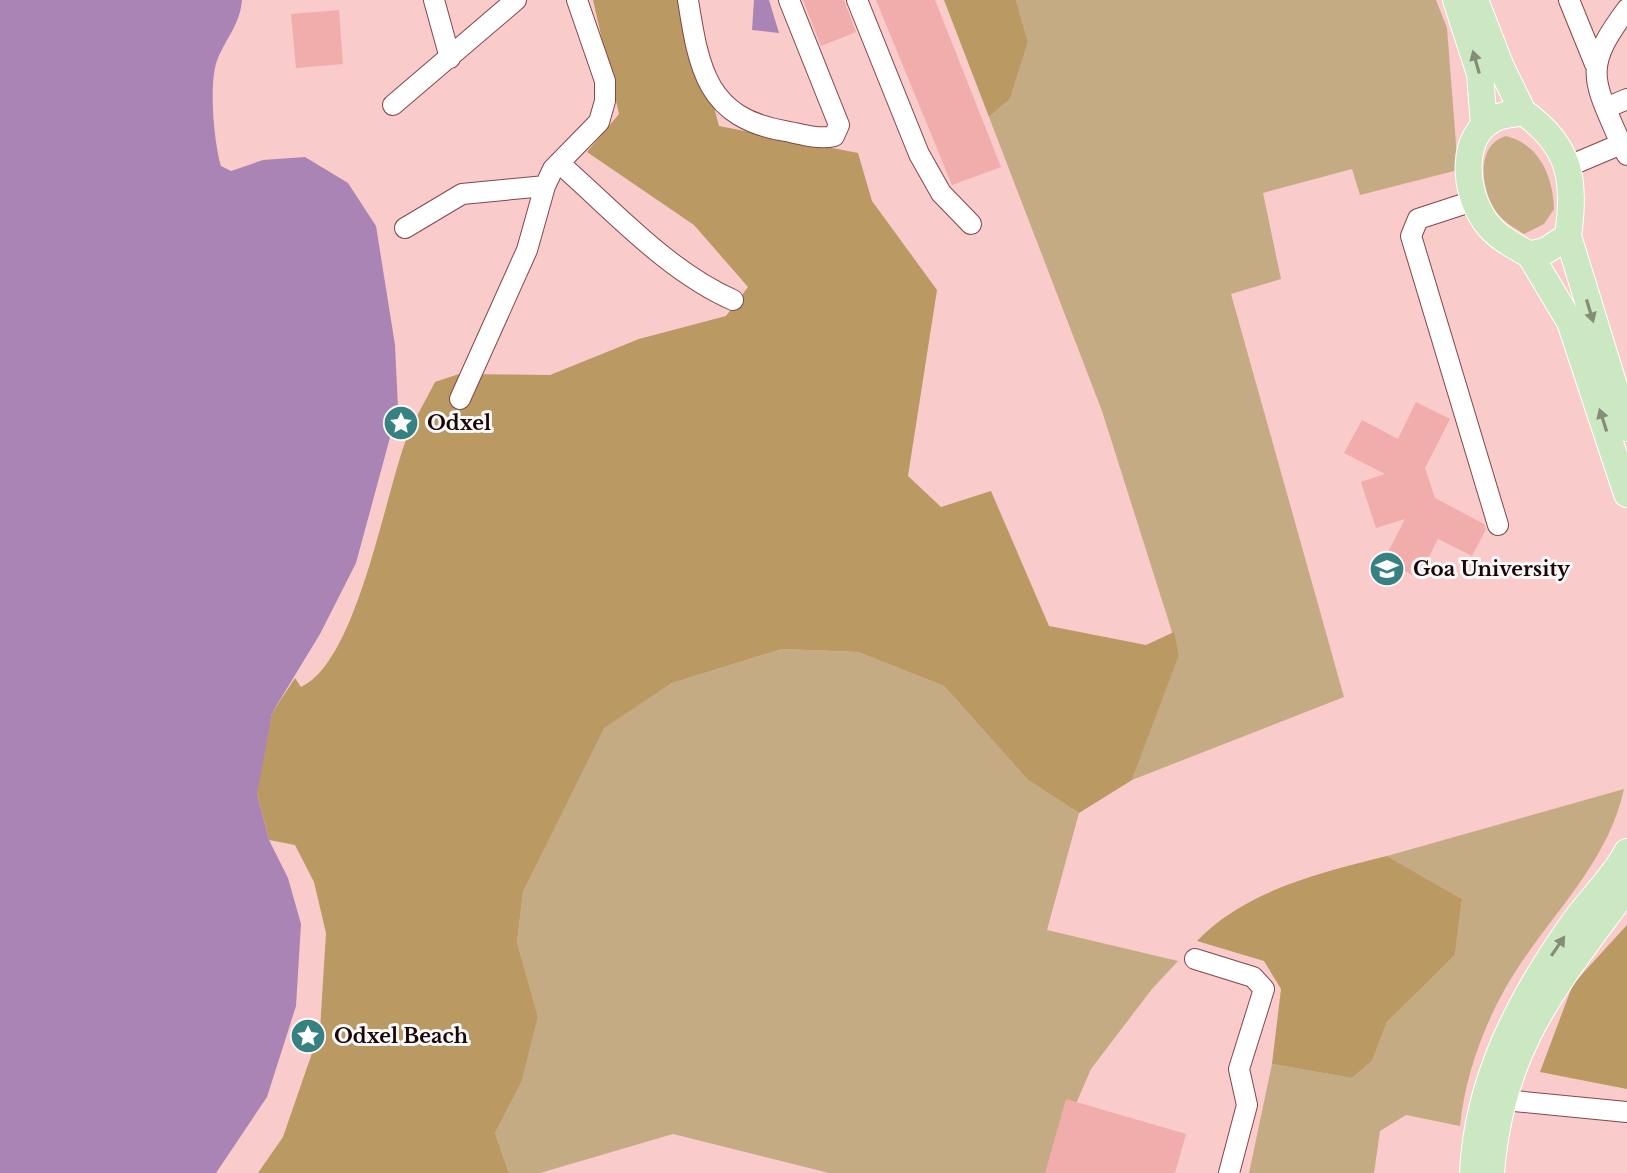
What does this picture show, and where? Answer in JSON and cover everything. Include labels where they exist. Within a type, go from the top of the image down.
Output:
[{"type":"main road","points":[[1456,0],[1480,74],[1484,126]]},
{"type":"main road","points":[[1475,0],[1501,67],[1523,112],[1542,126],[1569,166],[1574,196],[1568,236],[1627,428]]},
{"type":"main road","points":[[1523,112],[1499,116],[1484,126],[1472,140],[1468,177],[1483,219],[1499,237],[1530,255],[1570,322],[1627,494]]},
{"type":"main road","points":[[1530,255],[1547,250],[1568,236]]},
{"type":"main road","points":[[1473,1173],[1486,1096],[1510,1025],[1547,961],[1627,852]]},
{"type":"main road","points":[[1491,1173],[1504,1100],[1527,1033],[1555,983],[1623,897]]},
{"type":"street","points":[[434,0],[450,58]]},
{"type":"street","points":[[393,105],[516,0]]},
{"type":"street","points":[[460,399],[527,250],[545,186],[559,163],[599,122],[605,101],[600,60],[577,0]]},
{"type":"street","points":[[688,0],[704,74],[721,105],[744,120],[774,130],[825,138],[834,136],[839,125],[789,0]]},
{"type":"street","points":[[857,0],[919,154],[941,193],[971,224]]},
{"type":"street","points":[[1569,0],[1595,64],[1606,108],[1624,149],[1569,166]]},
{"type":"street","points":[[1595,64],[1609,34],[1627,9]]},
{"type":"street","points":[[1606,108],[1627,99]]},
{"type":"street","points":[[559,163],[652,246],[710,290],[733,300]]},
{"type":"street","points":[[405,228],[462,194],[545,186]]},
{"type":"street","points":[[1476,200],[1418,219],[1411,236],[1498,525]]},
{"type":"street","points":[[1195,959],[1253,977],[1264,989],[1239,1069],[1247,1105],[1229,1173]]},
{"type":"street","points":[[1504,1100],[1627,1112]]},
{"type":"shaded area","points":[[0,0],[242,0],[236,23],[218,58],[213,81],[214,128],[221,166],[231,171],[263,160],[305,157],[348,183],[376,226],[395,345],[398,408],[356,563],[320,634],[272,713],[257,794],[269,840],[288,878],[301,924],[296,1006],[267,1097],[216,1173],[0,1173]]},
{"type":"shaded area","points":[[593,0],[686,0],[719,126],[858,153],[872,201],[937,290],[908,476],[941,507],[991,491],[1049,626],[1146,645],[1174,632],[1179,655],[1132,780],[1079,813],[1028,780],[944,686],[858,652],[782,649],[672,683],[604,728],[523,892],[517,942],[538,1017],[522,1081],[495,1133],[509,1173],[258,1173],[283,1137],[320,1030],[326,933],[314,882],[295,845],[269,840],[257,794],[261,762],[272,713],[295,678],[301,687],[321,671],[338,645],[367,574],[407,437],[435,382],[459,374],[550,375],[639,339],[726,316],[748,287],[694,225],[587,152],[619,114]]},
{"type":"shaded area","points":[[754,0],[769,0],[779,33],[752,30]]},
{"type":"shaded area","points":[[944,0],[1016,0],[1028,42],[1010,99],[989,117]]},
{"type":"shaded area","points":[[1016,0],[1436,0],[1447,28],[1458,170],[1360,195],[1352,169],[1263,193],[1281,279],[1231,294],[1344,697],[1132,780],[1179,654],[1102,411],[989,117],[1010,99],[1028,42]]},
{"type":"shaded area","points":[[1506,136],[1527,146],[1535,154],[1551,185],[1554,209],[1544,224],[1524,234],[1498,214],[1485,183],[1485,159],[1489,149]]},
{"type":"shaded area","points":[[782,649],[858,652],[944,686],[1028,780],[1079,813],[1047,930],[1178,961],[1152,989],[1091,1069],[1046,1173],[829,1173],[673,1134],[540,1173],[509,1173],[495,1133],[522,1081],[538,1017],[517,942],[523,892],[603,728],[672,683]]},
{"type":"shaded area","points":[[1624,789],[1616,816],[1592,864],[1527,954],[1493,1012],[1472,1068],[1460,1126],[1406,1115],[1380,1131],[1374,1173],[1249,1173],[1272,1064],[1352,1078],[1372,1061],[1387,1022],[1455,955],[1462,899],[1387,856]]},
{"type":"shaded area","points":[[1387,856],[1462,899],[1455,955],[1387,1022],[1372,1061],[1352,1078],[1272,1064],[1281,989],[1264,961],[1197,941],[1237,909],[1261,896],[1336,869]]},
{"type":"shaded area","points":[[1627,925],[1627,1089],[1540,1072],[1573,984]]},
{"type":"building","points":[[803,0],[844,0],[856,32],[821,46]]},
{"type":"building","points":[[876,0],[935,0],[1001,167],[952,185]]},
{"type":"building","points":[[339,10],[343,64],[296,68],[291,14]]},
{"type":"building","points":[[1416,402],[1450,419],[1425,468],[1435,498],[1484,524],[1486,529],[1472,556],[1438,539],[1418,578],[1384,560],[1405,519],[1376,528],[1361,482],[1385,474],[1344,453],[1362,420],[1398,439]]},
{"type":"building","points":[[1066,1099],[1186,1134],[1175,1173],[1045,1173]]},
{"type":"place","name":"Odxel","points":[[401,423]]},
{"type":"place","name":"Goa University","points":[[1387,569]]},
{"type":"place","name":"Odxel Beach","points":[[308,1036]]}]
